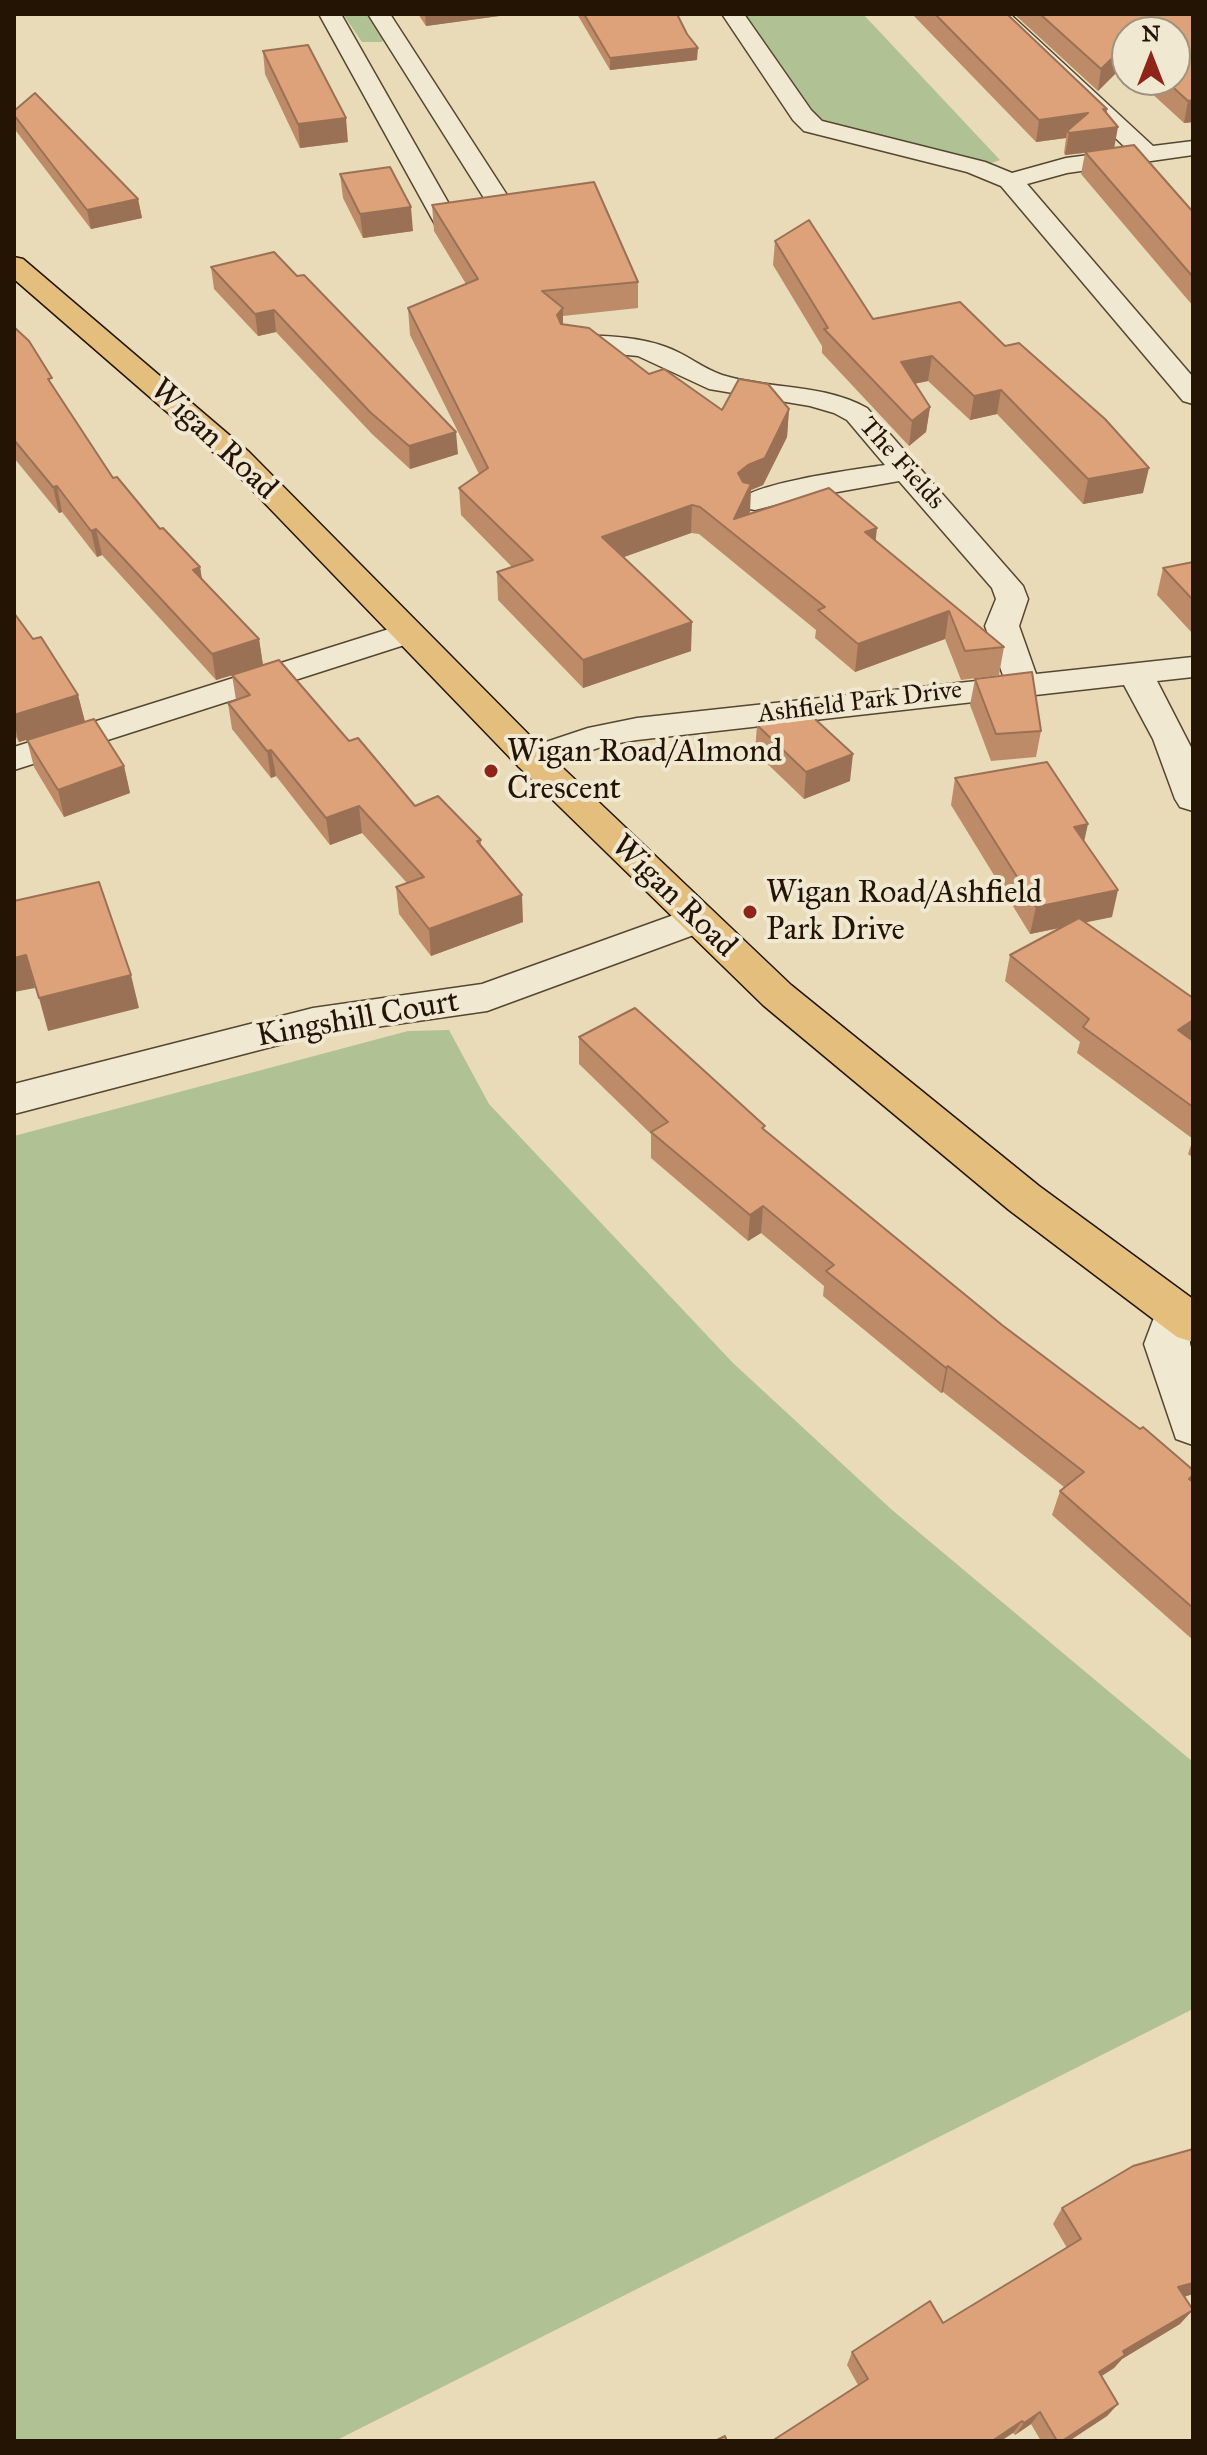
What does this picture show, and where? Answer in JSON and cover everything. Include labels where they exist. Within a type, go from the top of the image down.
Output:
[{"type":"highway","name":"Wigan Road","points":[[14,265],[238,458],[532,759],[777,995],[1024,1198],[1185,1318]]},
{"type":"street","points":[[330,14],[445,220],[505,212],[379,14]]},
{"type":"street","points":[[733,14],[802,115],[813,126],[976,167],[1010,181],[1193,395]]},
{"type":"street","points":[[997,14],[1147,154]]},
{"type":"street","points":[[357,61],[407,54]]},
{"type":"street","points":[[398,137],[454,130]]},
{"type":"street","points":[[1010,181],[1066,166],[1193,148]]},
{"type":"street","name":"The Fields","points":[[574,343],[639,348],[667,357],[685,370],[714,381],[842,406],[857,414],[1011,594],[1002,626],[1023,684]]},
{"type":"street","points":[[755,501],[794,490],[907,470]]},
{"type":"street","points":[[14,759],[408,633]]},
{"type":"street","name":"Ashfield Park Drive","points":[[532,759],[600,736],[637,729],[1193,667]]},
{"type":"street","points":[[1135,673],[1171,739],[1193,799]]},
{"type":"street","name":"Kingshill Court","points":[[14,1099],[313,1022],[487,997],[696,920]]},
{"type":"street","points":[[1185,1318],[1167,1344],[1193,1425]]},
{"type":"green space","points":[[343,14],[370,14],[384,38],[382,42],[362,42]]},
{"type":"green space","points":[[745,14],[863,14],[1000,160],[986,165],[839,128],[813,116]]},
{"type":"green space","points":[[449,1030],[489,1104],[733,1363],[891,1509],[1193,1762],[1193,2009],[335,2441],[14,2441],[14,1136],[408,1031]]},
{"type":"building","points":[[584,14],[677,14],[698,48],[610,58]]},
{"type":"building","points":[[935,14],[1007,14],[1107,109],[1103,109],[1118,127],[1067,131],[1088,113],[1039,120]]},
{"type":"building","points":[[1040,14],[1193,14],[1193,100],[1188,101],[1183,96],[1191,96],[1191,16],[1111,16],[1111,59],[1101,69]]},
{"type":"building","points":[[308,45],[346,118],[298,124],[263,51]]},
{"type":"building","points":[[35,93],[138,199],[87,210],[14,115],[14,111]]},
{"type":"building","points":[[1134,145],[1193,212],[1193,277],[1085,152]]},
{"type":"building","points":[[390,167],[411,207],[360,214],[340,174]]},
{"type":"building","points":[[594,182],[638,282],[542,291],[563,308],[557,315],[561,324],[589,328],[649,374],[664,369],[722,410],[739,379],[768,384],[789,409],[765,458],[738,473],[743,482],[751,484],[734,519],[829,488],[877,528],[865,532],[1004,647],[965,651],[949,611],[858,644],[818,610],[825,607],[700,507],[692,505],[602,537],[692,622],[583,660],[497,572],[533,560],[459,488],[488,468],[408,308],[478,279],[432,205]]},
{"type":"building","points":[[809,220],[873,319],[960,302],[1005,346],[1019,343],[1105,419],[1149,468],[1088,479],[1001,390],[974,396],[932,356],[901,362],[930,407],[912,421],[824,329],[828,328],[775,241]]},
{"type":"building","points":[[274,252],[297,276],[304,275],[456,432],[409,446],[370,412],[274,310],[255,314],[211,267]]},
{"type":"building","points":[[14,327],[29,341],[52,378],[48,379],[113,478],[117,477],[160,529],[163,528],[200,567],[193,570],[259,639],[212,654],[96,529],[91,531],[57,486],[53,487],[14,440]]},
{"type":"building","points":[[1193,562],[1193,600],[1163,568]]},
{"type":"building","points":[[14,613],[33,639],[41,637],[78,695],[14,715]]},
{"type":"building","points":[[279,660],[349,741],[358,738],[415,806],[438,796],[481,840],[477,841],[522,895],[429,929],[396,887],[424,877],[359,806],[326,818],[228,703],[250,695],[232,675]]},
{"type":"building","points":[[1032,672],[1041,731],[996,734],[975,679]]},
{"type":"building","points":[[803,708],[853,754],[806,772],[757,725]]},
{"type":"building","points":[[94,719],[124,766],[58,790],[27,740]]},
{"type":"building","points":[[1047,762],[1088,824],[1074,827],[1118,890],[1036,907],[955,778]]},
{"type":"building","points":[[99,882],[131,975],[39,998],[26,955],[14,958],[14,901]]},
{"type":"building","points":[[1079,918],[1193,998],[1193,1020],[1178,1030],[1193,1041],[1193,1107],[1083,1027],[1089,1019],[1010,955]]},
{"type":"building","points":[[635,1008],[765,1126],[762,1128],[1002,1325],[1140,1429],[1143,1427],[1193,1470],[1189,1479],[1193,1482],[1193,1608],[1060,1491],[1084,1472],[948,1366],[946,1368],[826,1271],[834,1265],[763,1206],[750,1215],[651,1132],[668,1122],[579,1037]]},
{"type":"building","points":[[1193,2149],[1193,2283],[1178,2287],[1193,2310],[1123,2351],[1125,2355],[1099,2372],[1118,2404],[1062,2441],[1057,2441],[1040,2412],[992,2441],[772,2441],[868,2379],[852,2352],[930,2301],[943,2323],[1081,2239],[1062,2208],[1133,2166]]},
{"type":"place","name":"Wigan Road/Almond Crescent","points":[[491,771]]},
{"type":"place","name":"Wigan Road/Ashfield Park Drive","points":[[750,912]]}]
